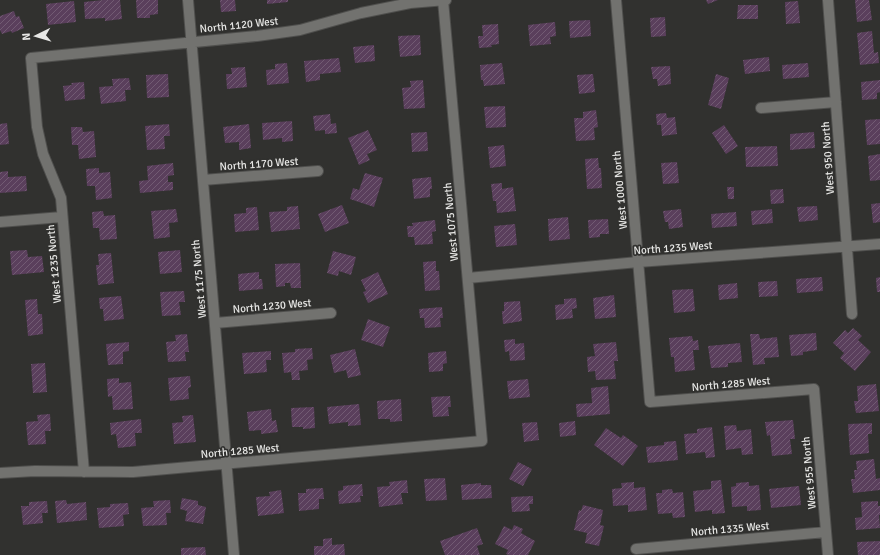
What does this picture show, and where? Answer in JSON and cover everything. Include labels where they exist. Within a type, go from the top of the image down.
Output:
[{"type":"street","name":"West 1175 North","points":[[188,0],[234,555]]},
{"type":"street","name":"West 1075 North","points":[[443,0],[482,441]]},
{"type":"street","name":"North 1120 West","points":[[31,58],[191,43],[300,30],[361,13],[410,3],[446,0]]},
{"type":"street","name":"West 1000 North","points":[[616,0],[650,402]]},
{"type":"street","name":"West 950 North","points":[[828,0],[852,314]]},
{"type":"street","name":"West 1235 North","points":[[31,58],[37,127],[43,154],[60,198],[84,472]]},
{"type":"street","points":[[761,108],[836,102]]},
{"type":"street","name":"North 1170 West","points":[[203,180],[318,172]]},
{"type":"street","points":[[0,222],[62,217]]},
{"type":"street","name":"North 1235 West","points":[[468,278],[638,262],[880,244]]},
{"type":"street","name":"North 1230 West","points":[[215,323],[330,313]]},
{"type":"street","name":"North 1285 West","points":[[650,402],[814,389]]},
{"type":"street","name":"West 955 North","points":[[814,389],[828,555]]},
{"type":"street","name":"North 1285 West","points":[[0,473],[35,471],[133,472],[227,465],[482,441]]},
{"type":"street","name":"North 1335 West","points":[[636,549],[826,532]]},
{"type":"building","points":[[120,0],[122,19],[105,21],[105,18],[85,19],[84,2]]},
{"type":"building","points":[[136,0],[158,0],[158,14],[150,15],[150,18],[137,18]]},
{"type":"building","points":[[220,0],[235,0],[236,11],[221,12]]},
{"type":"building","points":[[267,0],[288,0],[288,2],[267,4]]},
{"type":"building","points":[[706,0],[718,0],[708,4]]},
{"type":"building","points":[[855,0],[869,0],[872,20],[857,22]]},
{"type":"building","points":[[74,1],[76,22],[48,25],[46,4]]},
{"type":"building","points":[[798,1],[800,23],[786,24],[785,2]]},
{"type":"building","points":[[738,5],[758,5],[758,19],[737,19]]},
{"type":"building","points":[[14,11],[16,17],[19,16],[24,28],[12,33],[11,31],[2,34],[0,30],[0,16]]},
{"type":"building","points":[[665,17],[666,36],[651,37],[650,18]]},
{"type":"building","points":[[590,20],[591,36],[570,38],[569,21]]},
{"type":"building","points":[[555,22],[556,36],[550,37],[551,44],[530,46],[528,25]]},
{"type":"building","points":[[498,24],[499,44],[491,45],[492,47],[479,48],[478,36],[483,36],[482,25]]},
{"type":"building","points":[[872,31],[874,53],[878,52],[879,63],[860,65],[857,33]]},
{"type":"building","points":[[420,35],[421,55],[400,57],[398,36]]},
{"type":"building","points":[[374,45],[375,61],[355,63],[353,47]]},
{"type":"building","points":[[769,57],[770,71],[745,74],[743,60]]},
{"type":"building","points":[[339,58],[341,72],[320,74],[320,80],[306,82],[304,61]]},
{"type":"building","points":[[287,63],[289,83],[267,85],[266,70],[275,69],[275,64]]},
{"type":"building","points":[[502,63],[505,84],[484,86],[483,80],[481,80],[480,65]]},
{"type":"building","points":[[808,63],[809,77],[783,79],[782,65]]},
{"type":"building","points":[[670,66],[671,84],[658,86],[657,79],[653,79],[651,67]]},
{"type":"building","points":[[245,67],[247,87],[227,89],[226,74],[232,74],[231,68]]},
{"type":"building","points":[[168,74],[169,97],[147,98],[146,75]]},
{"type":"building","points":[[593,74],[595,92],[579,94],[577,75]]},
{"type":"building","points":[[716,74],[729,78],[721,109],[708,105]]},
{"type":"building","points":[[129,78],[131,90],[125,90],[126,101],[101,104],[99,87],[113,86],[112,79]]},
{"type":"building","points":[[423,80],[425,108],[404,109],[402,88],[411,87],[410,81]]},
{"type":"building","points":[[880,80],[880,92],[877,93],[877,99],[862,100],[861,82]]},
{"type":"building","points":[[84,82],[85,99],[65,101],[63,86],[72,85],[71,83]]},
{"type":"building","points":[[505,106],[506,127],[486,128],[484,107]]},
{"type":"building","points":[[596,110],[598,127],[594,128],[595,140],[576,141],[574,118],[583,118],[583,112]]},
{"type":"building","points":[[666,113],[667,118],[675,117],[677,134],[662,136],[661,125],[657,125],[656,114]]},
{"type":"building","points":[[330,114],[331,124],[336,123],[337,133],[325,134],[325,130],[315,131],[313,116]]},
{"type":"building","points":[[880,119],[880,144],[867,145],[865,120]]},
{"type":"building","points":[[292,121],[293,141],[282,142],[282,138],[263,140],[262,123]]},
{"type":"building","points":[[7,123],[9,144],[0,145],[0,124]]},
{"type":"building","points":[[169,124],[170,136],[164,136],[165,149],[147,150],[145,126]]},
{"type":"building","points":[[249,124],[251,148],[239,150],[239,142],[225,143],[223,127]]},
{"type":"building","points":[[724,125],[738,146],[726,154],[712,133]]},
{"type":"building","points":[[71,127],[82,127],[83,132],[94,131],[96,157],[79,159],[78,145],[72,145]]},
{"type":"building","points":[[368,130],[377,150],[367,154],[370,160],[359,165],[348,138]]},
{"type":"building","points":[[427,132],[428,151],[412,152],[411,133]]},
{"type":"building","points":[[814,132],[815,148],[790,150],[790,134]]},
{"type":"building","points":[[504,145],[506,166],[490,168],[488,147]]},
{"type":"building","points":[[777,146],[778,166],[746,167],[745,147]]},
{"type":"building","points":[[880,154],[880,180],[870,181],[868,156]]},
{"type":"building","points":[[598,158],[599,168],[601,168],[602,188],[587,189],[585,159]]},
{"type":"building","points":[[677,162],[679,183],[663,184],[661,163]]},
{"type":"building","points":[[173,163],[174,175],[168,176],[168,182],[173,182],[173,190],[140,193],[139,181],[148,180],[147,166]]},
{"type":"building","points":[[99,168],[99,173],[110,172],[112,198],[96,200],[95,186],[87,186],[86,169]]},
{"type":"building","points":[[8,171],[8,177],[26,176],[27,191],[0,193],[0,172]]},
{"type":"building","points":[[365,173],[383,178],[374,207],[350,199],[353,188],[359,190]]},
{"type":"building","points":[[431,177],[432,189],[430,189],[430,197],[414,199],[412,179]]},
{"type":"building","points":[[502,183],[502,189],[513,187],[516,211],[497,213],[496,201],[493,201],[491,184]]},
{"type":"building","points":[[727,187],[734,187],[734,199],[728,199]]},
{"type":"building","points":[[783,189],[784,203],[771,204],[770,190]]},
{"type":"building","points":[[880,203],[880,222],[873,223],[871,204]]},
{"type":"building","points":[[342,205],[349,223],[325,232],[318,214]]},
{"type":"building","points":[[298,206],[300,229],[271,232],[269,212],[287,211],[287,207]]},
{"type":"building","points":[[817,206],[818,220],[799,222],[797,207]]},
{"type":"building","points":[[257,207],[259,230],[235,232],[234,214],[246,213],[246,208]]},
{"type":"building","points":[[176,209],[178,222],[169,223],[170,237],[154,239],[151,211]]},
{"type":"building","points":[[681,209],[683,227],[669,229],[668,222],[665,222],[663,211]]},
{"type":"building","points":[[772,209],[773,223],[752,225],[751,211]]},
{"type":"building","points":[[103,211],[104,216],[115,215],[117,239],[100,240],[99,228],[93,228],[92,212]]},
{"type":"building","points":[[736,212],[737,226],[712,228],[711,214]]},
{"type":"building","points":[[568,217],[570,239],[549,241],[548,219]]},
{"type":"building","points":[[608,219],[609,234],[600,234],[600,237],[589,238],[588,220]]},
{"type":"building","points":[[435,220],[436,231],[432,232],[433,244],[415,245],[414,237],[408,237],[407,226],[413,226],[412,223]]},
{"type":"building","points":[[515,224],[517,245],[496,247],[494,226]]},
{"type":"building","points":[[27,250],[28,257],[42,256],[44,272],[12,275],[10,251]]},
{"type":"building","points":[[180,250],[182,272],[160,274],[158,252]]},
{"type":"building","points":[[333,251],[356,257],[351,275],[339,271],[338,276],[327,273]]},
{"type":"building","points":[[111,253],[114,283],[98,285],[96,265],[99,265],[98,254]]},
{"type":"building","points":[[436,261],[436,271],[439,271],[440,290],[425,291],[423,262]]},
{"type":"building","points":[[300,263],[301,288],[291,288],[290,283],[285,283],[285,286],[276,287],[275,264]]},
{"type":"building","points":[[259,272],[259,279],[262,279],[263,289],[239,291],[238,274]]},
{"type":"building","points":[[378,272],[388,294],[368,303],[363,292],[366,291],[361,280]]},
{"type":"building","points":[[822,277],[823,291],[797,293],[796,279]]},
{"type":"building","points":[[880,277],[880,292],[877,292],[876,278]]},
{"type":"building","points":[[777,281],[778,296],[759,297],[758,282]]},
{"type":"building","points":[[737,283],[738,298],[719,300],[718,285]]},
{"type":"building","points":[[693,289],[695,311],[674,313],[672,290]]},
{"type":"building","points":[[184,291],[185,302],[179,302],[181,315],[162,316],[160,292]]},
{"type":"building","points":[[614,295],[616,317],[595,319],[593,298]]},
{"type":"building","points":[[121,296],[124,319],[104,321],[103,309],[100,309],[99,298]]},
{"type":"building","points":[[576,298],[577,308],[572,309],[573,318],[556,320],[555,305],[564,304],[564,299]]},
{"type":"building","points":[[37,299],[38,314],[42,314],[43,334],[28,336],[25,300]]},
{"type":"building","points":[[520,301],[522,321],[503,324],[502,311],[504,311],[504,302]]},
{"type":"building","points":[[442,307],[443,318],[440,318],[441,327],[425,328],[424,318],[420,318],[419,309]]},
{"type":"building","points":[[368,319],[390,327],[383,347],[361,340]]},
{"type":"building","points":[[853,328],[862,336],[858,340],[871,352],[855,371],[840,358],[844,353],[833,343],[845,330],[848,333]]},
{"type":"building","points":[[816,333],[817,350],[803,352],[803,355],[791,356],[789,335]]},
{"type":"building","points":[[187,334],[189,352],[185,352],[186,361],[168,362],[166,342],[176,341],[175,335]]},
{"type":"building","points":[[750,334],[759,334],[760,339],[777,337],[779,357],[764,358],[765,364],[753,365]]},
{"type":"building","points":[[692,336],[693,341],[698,340],[699,350],[693,350],[695,370],[675,372],[674,357],[671,357],[669,338]]},
{"type":"building","points":[[515,339],[515,344],[524,343],[525,360],[510,361],[509,351],[505,352],[504,340]]},
{"type":"building","points":[[129,342],[129,351],[123,352],[123,364],[108,365],[106,344]]},
{"type":"building","points":[[616,342],[618,361],[614,361],[616,379],[596,380],[595,371],[588,372],[587,357],[595,356],[593,344]]},
{"type":"building","points":[[740,343],[742,362],[728,363],[728,367],[711,368],[708,346]]},
{"type":"building","points":[[312,348],[313,359],[307,360],[308,370],[299,371],[300,380],[292,380],[291,372],[284,373],[282,353],[295,352],[295,349]]},
{"type":"building","points":[[355,349],[361,375],[348,378],[346,370],[334,373],[330,355]]},
{"type":"building","points":[[271,351],[271,360],[266,360],[267,372],[244,374],[242,353]]},
{"type":"building","points":[[446,351],[447,363],[443,364],[443,371],[429,372],[428,353]]},
{"type":"building","points":[[45,363],[47,392],[33,393],[31,364]]},
{"type":"building","points":[[190,376],[191,387],[188,388],[189,399],[170,401],[168,378]]},
{"type":"building","points":[[119,378],[119,383],[131,382],[133,409],[113,410],[112,396],[108,397],[107,379]]},
{"type":"building","points":[[528,379],[530,397],[509,399],[507,381]]},
{"type":"building","points":[[876,384],[879,411],[856,413],[854,401],[858,401],[857,386]]},
{"type":"building","points":[[608,386],[610,414],[577,417],[576,404],[592,403],[591,388]]},
{"type":"building","points":[[450,396],[451,407],[448,407],[449,416],[433,417],[431,397]]},
{"type":"building","points":[[401,399],[402,421],[390,422],[390,419],[378,419],[377,401]]},
{"type":"building","points":[[359,404],[361,425],[348,426],[348,422],[329,424],[327,407]]},
{"type":"building","points":[[314,407],[315,428],[303,429],[303,427],[292,427],[291,408]]},
{"type":"building","points":[[271,409],[272,421],[276,420],[278,432],[261,434],[261,430],[249,431],[247,412]]},
{"type":"building","points":[[50,414],[51,431],[45,431],[46,444],[28,445],[26,422],[38,421],[37,415]]},
{"type":"building","points":[[193,415],[196,442],[174,444],[172,423],[183,422],[182,416]]},
{"type":"building","points":[[141,419],[142,433],[135,433],[136,446],[118,448],[116,434],[111,435],[110,423]]},
{"type":"building","points":[[793,420],[795,439],[790,439],[792,454],[772,456],[770,435],[767,436],[765,422]]},
{"type":"building","points":[[575,421],[576,435],[560,437],[559,423]]},
{"type":"building","points":[[537,422],[539,440],[524,442],[522,423]]},
{"type":"building","points":[[872,423],[872,434],[868,434],[869,453],[850,455],[848,424]]},
{"type":"building","points":[[736,425],[737,431],[751,429],[753,454],[742,455],[741,448],[726,450],[724,426]]},
{"type":"building","points":[[712,427],[715,457],[706,458],[705,452],[686,454],[684,434],[697,433],[697,429]]},
{"type":"building","points":[[606,428],[621,438],[623,435],[638,446],[623,466],[594,445]]},
{"type":"building","points":[[676,441],[678,460],[648,463],[646,447],[664,445],[664,442]]},
{"type":"building","points":[[874,459],[876,479],[880,478],[880,490],[853,493],[851,479],[855,479],[854,470],[857,470],[856,461]]},
{"type":"building","points":[[518,462],[532,469],[523,486],[509,479]]},
{"type":"building","points":[[445,478],[447,500],[426,501],[424,479]]},
{"type":"building","points":[[407,480],[408,493],[401,493],[403,504],[379,507],[377,487],[390,486],[389,482]]},
{"type":"building","points":[[721,480],[725,513],[712,514],[712,510],[695,512],[693,491],[711,489],[711,481]]},
{"type":"building","points":[[634,482],[634,488],[645,487],[647,510],[628,512],[628,505],[613,506],[612,489],[622,488],[621,483]]},
{"type":"building","points":[[749,482],[749,486],[759,485],[761,510],[747,511],[747,506],[732,507],[731,487],[736,486],[736,483]]},
{"type":"building","points":[[481,483],[481,485],[491,485],[492,498],[462,500],[461,485]]},
{"type":"building","points":[[362,484],[363,496],[360,496],[361,502],[339,504],[338,491],[343,490],[343,486]]},
{"type":"building","points":[[799,486],[801,505],[771,508],[769,489]]},
{"type":"building","points":[[323,488],[324,499],[319,499],[319,509],[299,511],[298,493],[306,493],[306,489]]},
{"type":"building","points":[[672,489],[673,493],[683,492],[685,517],[673,518],[672,513],[658,514],[656,493],[662,493],[662,490]]},
{"type":"building","points":[[281,490],[284,513],[258,516],[256,497],[270,496],[269,492]]},
{"type":"building","points":[[533,496],[533,504],[529,504],[530,511],[512,512],[511,497]]},
{"type":"building","points":[[182,498],[198,501],[198,505],[206,507],[203,524],[185,521],[187,511],[180,509]]},
{"type":"building","points":[[66,500],[67,504],[86,502],[87,520],[57,523],[55,501]]},
{"type":"building","points":[[170,500],[171,513],[166,513],[167,525],[143,526],[141,508],[154,507],[153,501]]},
{"type":"building","points":[[47,501],[48,513],[42,513],[43,523],[23,525],[21,506],[29,506],[29,502]]},
{"type":"building","points":[[878,501],[878,506],[880,506],[880,528],[856,530],[855,518],[862,517],[861,502]]},
{"type":"building","points":[[128,503],[129,514],[123,515],[124,526],[99,528],[97,508],[110,507],[110,504]]},
{"type":"building","points":[[583,505],[603,510],[600,525],[604,526],[599,546],[585,543],[587,533],[574,530],[579,510],[581,511]]},
{"type":"building","points":[[514,525],[523,529],[521,533],[535,541],[528,555],[506,554],[508,550],[495,544],[504,526],[512,530]]},
{"type":"building","points":[[477,528],[483,544],[477,546],[480,555],[445,555],[440,541]]},
{"type":"building","points":[[332,538],[332,545],[344,544],[345,555],[314,555],[314,546],[323,546],[323,539]]},
{"type":"building","points":[[880,541],[880,555],[858,555],[857,542]]},
{"type":"building","points":[[205,547],[206,555],[181,555],[181,548]]}]
